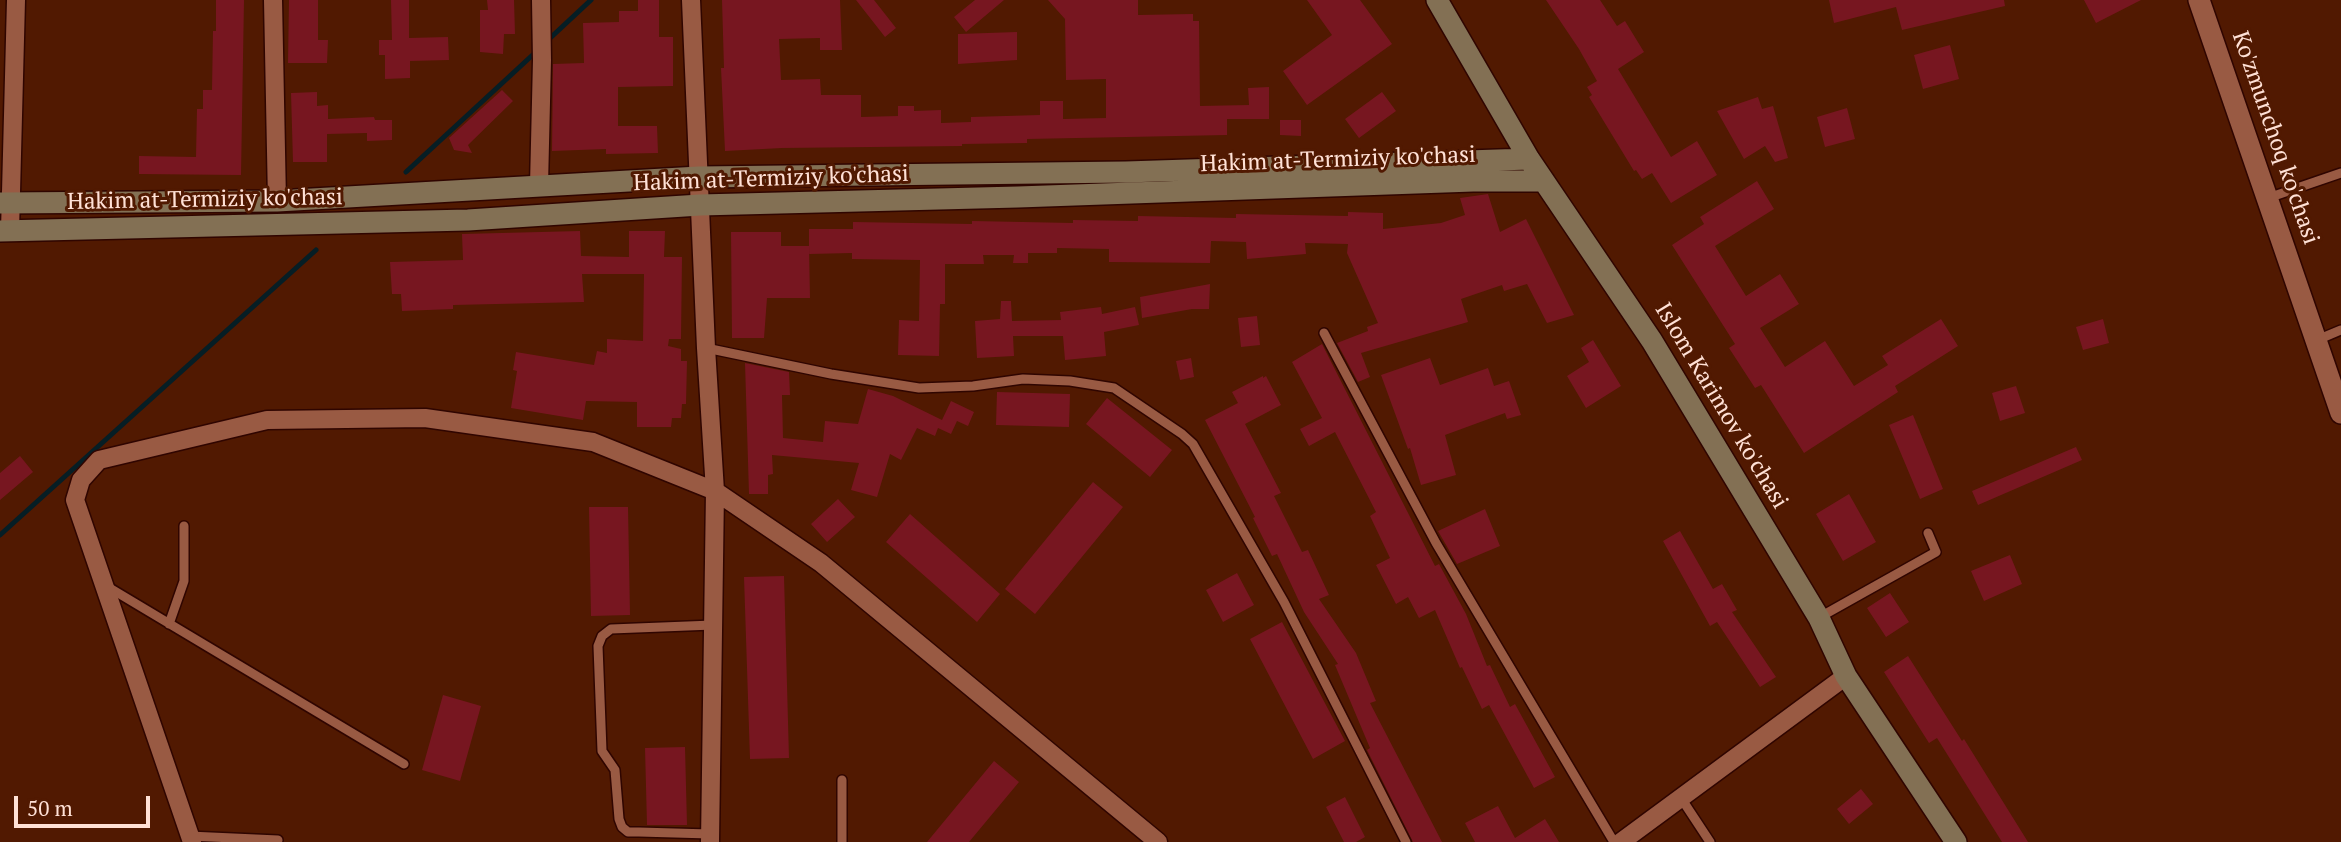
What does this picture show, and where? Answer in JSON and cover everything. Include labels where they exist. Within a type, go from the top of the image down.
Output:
[{"type":"main road","name":"Islom Karimov ko'chasi","points":[[1437,0],[1530,159],[1652,341],[1818,618],[1846,677],[1956,842]]},
{"type":"main road","name":"Hakim at-Termiziy ko'chasi","points":[[5,203],[277,201],[699,177],[1126,172],[1530,159]]},
{"type":"main road","name":"Hakim at-Termiziy ko'chasi","points":[[5,231],[468,220],[700,205],[1459,181],[1544,181]]},
{"type":"street","points":[[5,231],[16,0]]},
{"type":"street","points":[[273,0],[277,201]]},
{"type":"street","points":[[539,185],[541,0]]},
{"type":"street","points":[[691,0],[715,491],[710,838]]},
{"type":"street","name":"Ko'zmunchoq ko'chasi","points":[[2199,0],[2341,413]]},
{"type":"street","points":[[191,839],[75,500],[80,480],[99,460],[267,420],[425,418],[593,442],[715,491],[821,562],[1157,842]]},
{"type":"street","points":[[1620,842],[1846,677]]},
{"type":"lane","points":[[2268,198],[2341,173]]},
{"type":"lane","points":[[2317,340],[2341,330]]},
{"type":"lane","points":[[1324,333],[1436,543],[1614,842]]},
{"type":"lane","points":[[706,348],[831,374],[919,388],[973,386],[1023,379],[1070,381],[1115,388],[1182,434],[1193,444],[1284,602],[1406,842]]},
{"type":"lane","points":[[169,624],[184,581],[184,526]]},
{"type":"lane","points":[[1818,618],[1936,552],[1928,533]]},
{"type":"lane","points":[[104,584],[404,764]]},
{"type":"lane","points":[[710,838],[628,832],[622,827],[615,770],[602,751],[598,646],[602,636],[611,629],[713,625]]},
{"type":"lane","points":[[842,780],[842,842]]},
{"type":"lane","points":[[1681,797],[1710,842]]},
{"type":"lane","points":[[191,839],[278,840]]},
{"type":"building","points":[[216,0],[244,0],[241,175],[139,174],[139,156],[196,157],[197,109],[203,109],[203,90],[212,90]]},
{"type":"building","points":[[289,0],[318,0],[318,40],[328,40],[327,63],[288,63]]},
{"type":"building","points":[[391,0],[409,0],[409,38],[448,37],[449,60],[410,61],[410,78],[385,79],[385,55],[379,55],[379,40],[392,40]]},
{"type":"building","points":[[487,0],[514,0],[515,34],[504,34],[503,54],[480,52],[480,10],[488,10]]},
{"type":"building","points":[[638,0],[659,0],[659,37],[673,37],[673,86],[618,87],[618,126],[657,126],[658,153],[606,154],[606,149],[552,151],[553,64],[584,63],[583,23],[619,22],[619,11],[638,11]]},
{"type":"building","points":[[722,0],[840,0],[842,50],[820,50],[820,38],[779,39],[781,80],[820,79],[821,95],[861,95],[861,117],[898,116],[898,106],[914,106],[914,111],[941,110],[941,123],[971,122],[971,117],[1040,115],[1040,101],[1063,101],[1063,119],[1106,118],[1106,79],[1066,80],[1065,19],[1048,0],[1138,0],[1138,15],[1193,14],[1193,21],[1199,21],[1200,106],[1249,105],[1248,88],[1269,87],[1269,119],[1227,119],[1227,135],[1027,139],[1027,143],[962,146],[725,151],[721,68],[724,68]]},
{"type":"building","points":[[856,0],[874,0],[896,28],[885,37]]},
{"type":"building","points":[[975,0],[1004,0],[966,32],[954,17]]},
{"type":"building","points":[[1307,0],[1360,0],[1392,44],[1307,105],[1283,71],[1332,35]]},
{"type":"building","points":[[1546,0],[1600,0],[1617,26],[1625,21],[1644,52],[1618,69],[1671,157],[1697,141],[1717,175],[1671,203],[1652,173],[1642,179],[1636,170],[1634,171],[1589,97],[1592,95],[1587,87],[1597,81]]},
{"type":"building","points":[[1829,0],[2004,0],[2005,6],[1902,30],[1896,7],[1834,23]]},
{"type":"building","points":[[2084,0],[2141,0],[2096,23]]},
{"type":"building","points":[[1017,32],[1017,60],[958,64],[958,34]]},
{"type":"building","points":[[1950,45],[1959,79],[1923,89],[1914,55]]},
{"type":"building","points":[[502,90],[513,101],[468,145],[472,153],[454,150],[449,138]]},
{"type":"building","points":[[317,92],[317,106],[328,105],[328,119],[374,117],[375,120],[392,120],[392,140],[367,141],[367,133],[327,134],[327,162],[293,162],[291,93]]},
{"type":"building","points":[[1382,92],[1396,111],[1359,138],[1345,119]]},
{"type":"building","points":[[1758,97],[1762,109],[1773,106],[1788,158],[1775,162],[1765,146],[1744,159],[1717,111]]},
{"type":"building","points":[[1847,108],[1855,139],[1825,147],[1817,117]]},
{"type":"building","points":[[1280,120],[1301,120],[1301,136],[1280,135]]},
{"type":"building","points":[[1757,181],[1774,209],[1715,246],[1746,296],[1780,274],[1799,304],[1760,328],[1785,367],[1825,341],[1854,386],[1888,365],[1882,356],[1941,319],[1958,346],[1895,386],[1898,392],[1804,453],[1761,385],[1755,388],[1729,348],[1735,344],[1672,245],[1704,224],[1700,217]]},
{"type":"building","points":[[1488,194],[1500,232],[1526,219],[1574,315],[1547,323],[1527,284],[1504,291],[1502,285],[1461,299],[1468,322],[1361,353],[1370,377],[1358,382],[1337,343],[1368,331],[1367,327],[1378,323],[1347,253],[1348,244],[1305,243],[1306,254],[1247,259],[1246,242],[1211,241],[1210,263],[1109,262],[1109,249],[1057,248],[1057,253],[1028,253],[1028,263],[1013,263],[1014,255],[983,255],[984,264],[945,264],[945,304],[940,304],[939,356],[898,355],[899,320],[919,321],[920,260],[852,259],[852,253],[809,254],[809,229],[853,229],[853,222],[1073,223],[1073,220],[1138,221],[1138,216],[1348,216],[1348,212],[1383,213],[1383,229],[1441,223],[1465,215],[1460,198]]},
{"type":"building","points":[[580,231],[581,256],[629,257],[629,231],[665,231],[664,257],[682,257],[681,339],[669,339],[668,346],[681,349],[681,361],[687,361],[686,404],[682,404],[681,418],[672,418],[671,427],[637,427],[637,402],[586,401],[583,420],[511,408],[517,371],[513,370],[516,352],[594,365],[597,351],[607,353],[607,339],[643,341],[644,274],[582,274],[584,302],[453,305],[453,309],[402,311],[401,294],[392,294],[390,262],[463,260],[462,234]]},
{"type":"building","points":[[731,232],[781,232],[781,246],[809,246],[810,298],[767,298],[764,338],[732,338]]},
{"type":"building","points":[[1210,284],[1209,309],[1192,309],[1142,318],[1140,297]]},
{"type":"building","points":[[1001,301],[1011,301],[1012,321],[1061,320],[1060,312],[1101,307],[1102,314],[1135,307],[1139,325],[1104,332],[1106,356],[1065,360],[1063,336],[1013,336],[1014,356],[977,358],[975,321],[1000,319]]},
{"type":"building","points":[[1257,316],[1260,345],[1241,347],[1238,318]]},
{"type":"building","points":[[2103,319],[2109,343],[2083,350],[2076,327]]},
{"type":"building","points":[[1593,340],[1621,386],[1586,408],[1567,376],[1589,362],[1581,348]]},
{"type":"building","points":[[1322,344],[1435,566],[1439,564],[1466,614],[1487,666],[1490,665],[1510,707],[1515,704],[1555,777],[1534,788],[1489,705],[1482,709],[1462,667],[1460,668],[1435,610],[1419,618],[1408,597],[1396,604],[1376,565],[1390,558],[1370,516],[1376,512],[1335,432],[1309,446],[1300,429],[1322,418],[1292,362]]},
{"type":"building","points":[[1191,358],[1194,377],[1180,380],[1176,361]]},
{"type":"building","points":[[1430,358],[1440,385],[1488,368],[1494,386],[1509,381],[1521,415],[1507,419],[1505,413],[1445,435],[1456,475],[1421,485],[1410,448],[1408,449],[1381,375]]},
{"type":"building","points":[[745,363],[789,372],[790,395],[782,395],[783,438],[823,442],[825,421],[858,424],[868,389],[893,396],[942,420],[951,401],[974,412],[968,426],[957,421],[951,434],[938,428],[935,436],[917,428],[901,460],[890,454],[877,497],[851,490],[859,463],[772,455],[773,474],[768,475],[768,494],[749,494]]},
{"type":"building","points":[[1266,376],[1281,405],[1245,424],[1281,493],[1274,496],[1302,552],[1308,550],[1329,595],[1319,599],[1356,653],[1376,701],[1370,703],[1442,842],[1413,842],[1367,750],[1370,748],[1335,665],[1338,664],[1304,612],[1277,554],[1272,556],[1205,420],[1238,403],[1232,392]]},
{"type":"building","points":[[2016,386],[2025,413],[2000,421],[1992,393]]},
{"type":"building","points":[[997,392],[1070,394],[1069,427],[996,425]]},
{"type":"building","points":[[1107,398],[1172,450],[1150,477],[1086,424]]},
{"type":"building","points":[[1913,415],[1943,489],[1920,499],[1889,425]]},
{"type":"building","points":[[2076,447],[2082,460],[1978,505],[1972,491]]},
{"type":"building","points":[[20,456],[33,472],[0,500],[0,473]]},
{"type":"building","points":[[1093,482],[1123,507],[1035,614],[1005,589]]},
{"type":"building","points":[[1849,494],[1876,542],[1843,561],[1816,514]]},
{"type":"building","points":[[838,499],[855,517],[827,542],[811,524]]},
{"type":"building","points":[[589,507],[628,507],[630,615],[591,616]]},
{"type":"building","points":[[1485,509],[1500,546],[1457,564],[1438,531]]},
{"type":"building","points":[[910,514],[1000,594],[977,622],[886,542]]},
{"type":"building","points":[[1680,531],[1713,589],[1722,584],[1737,610],[1732,612],[1776,677],[1760,687],[1717,622],[1710,626],[1663,541]]},
{"type":"building","points":[[2010,555],[2022,584],[1984,601],[1971,571]]},
{"type":"building","points":[[1237,573],[1254,605],[1223,622],[1206,590]]},
{"type":"building","points":[[784,576],[789,758],[750,759],[744,577]]},
{"type":"building","points":[[1890,593],[1909,622],[1886,637],[1867,608]]},
{"type":"building","points":[[1282,622],[1345,741],[1313,759],[1250,639]]},
{"type":"building","points":[[1908,656],[2028,842],[2002,842],[1937,738],[1929,743],[1884,672]]},
{"type":"building","points":[[443,695],[481,706],[460,781],[422,770]]},
{"type":"building","points":[[685,747],[687,825],[647,825],[645,748]]},
{"type":"building","points":[[994,761],[1019,782],[969,842],[927,842]]},
{"type":"building","points":[[1861,789],[1873,804],[1849,824],[1837,809]]},
{"type":"building","points":[[1345,797],[1365,837],[1356,842],[1344,842],[1326,807]]},
{"type":"building","points":[[1498,806],[1515,838],[1545,819],[1559,842],[1475,842],[1465,823]]},
{"type":"waterway","points":[[547,41],[591,0]]},
{"type":"waterway","points":[[406,172],[538,50]]},
{"type":"waterway","points":[[0,535],[316,250]]}]
